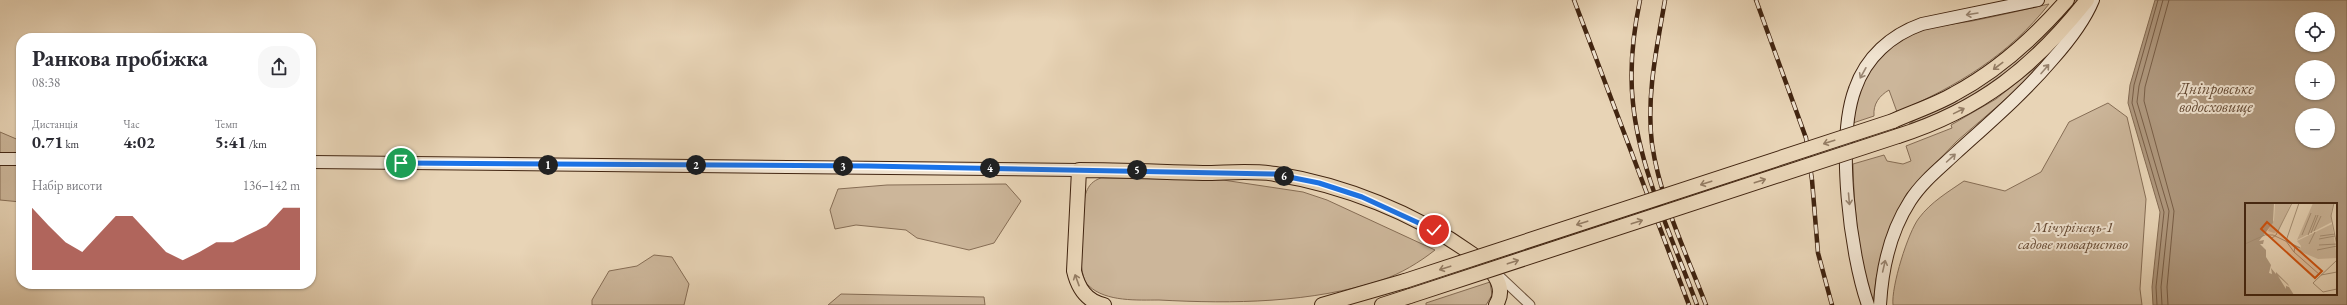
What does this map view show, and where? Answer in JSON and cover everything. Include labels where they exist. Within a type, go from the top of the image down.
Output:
[{"type":"main road","points":[[1868,305],[1854,247],[1847,158],[1849,106],[1855,87],[1868,65],[1882,47],[1905,30],[1928,22],[2038,0]]},
{"type":"main road","points":[[1322,305],[1405,281],[1893,121],[1954,94],[1988,74],[2031,40],[2066,0]]},
{"type":"main road","points":[[1382,305],[1898,136],[1964,109],[2004,84],[2039,55],[2087,0]]},
{"type":"main road","points":[[1880,305],[1882,277],[1886,257],[1893,237],[1910,201],[1924,183],[2020,95],[2041,73],[2070,39],[2093,0]]},
{"type":"main road","points":[[0,159],[16,159]]},
{"type":"main road","points":[[316,162],[1079,170],[1274,174],[1319,183],[1381,204],[1434,230],[1488,266],[1498,282],[1501,291],[1500,299],[1496,305]]},
{"type":"main road","points":[[1079,170],[1074,271],[1076,283],[1084,294],[1104,305]]},
{"type":"street","points":[[1488,266],[1530,305]]},
{"type":"green space","points":[[2074,0],[2078,0],[2042,40],[2023,58],[2002,74],[1958,103],[1909,124],[1920,117],[1956,101],[1989,81],[2005,69],[2049,30]]},
{"type":"green space","points":[[2049,4],[2017,39],[1980,68],[1940,92],[1897,112],[1889,90],[1877,101],[1874,116],[1853,123],[1858,99],[1867,75],[1881,54],[1901,39],[1926,29],[1972,21]]},
{"type":"green space","points":[[2044,61],[2022,85],[1957,141],[1907,193],[1889,229],[1876,279],[1873,305],[1864,270],[1858,235],[1853,164],[1884,155],[1887,161],[1903,164],[1911,161],[1906,146],[1952,128],[1951,125],[1996,99]]},
{"type":"green space","name":"Мічурінець-1 садове товариство","points":[[2108,103],[2127,117],[2146,199],[2140,289],[2142,305],[1893,305],[1897,273],[1905,247],[1919,218],[1929,207],[1964,181],[2005,191],[2041,172],[2069,122]]},
{"type":"green space","points":[[0,132],[16,139],[16,202],[0,200]]},
{"type":"green space","points":[[1101,178],[1223,180],[1303,192],[1327,200],[1435,250],[1410,267],[1382,280],[1355,288],[1328,293],[1272,300],[1215,302],[1122,299],[1104,295],[1096,291],[1089,286],[1082,272],[1081,241],[1083,207],[1086,192],[1092,183]]},
{"type":"green space","points":[[1006,184],[1021,201],[994,243],[969,250],[917,238],[906,230],[856,225],[835,229],[830,210],[838,189],[887,185]]},
{"type":"green space","points":[[654,255],[672,257],[689,284],[684,305],[592,305],[592,300],[609,271],[637,266]]},
{"type":"green space","points":[[1490,282],[1492,295],[1486,305],[1426,305],[1426,303]]},
{"type":"green space","points":[[841,294],[984,297],[985,305],[828,305]]},
{"type":"water","name":"Дніпровське водосховище","points":[[2155,0],[2347,0],[2347,305],[2153,305],[2152,287],[2160,212],[2128,103],[2130,85]]},
{"type":"railway","points":[[1574,0],[1689,305]]},
{"type":"railway","points":[[1640,0],[1635,26],[1631,77],[1637,128],[1642,154],[1650,179],[1697,305]]},
{"type":"railway","points":[[1665,0],[1651,90],[1650,108],[1652,144],[1667,205],[1706,305]]},
{"type":"railway","points":[[1756,0],[1806,138],[1812,180],[1818,253],[1832,305]]},
{"type":"route","points":[[401,163],[868,166],[1274,174],[1319,183],[1362,197],[1381,204],[1434,230]]}]
